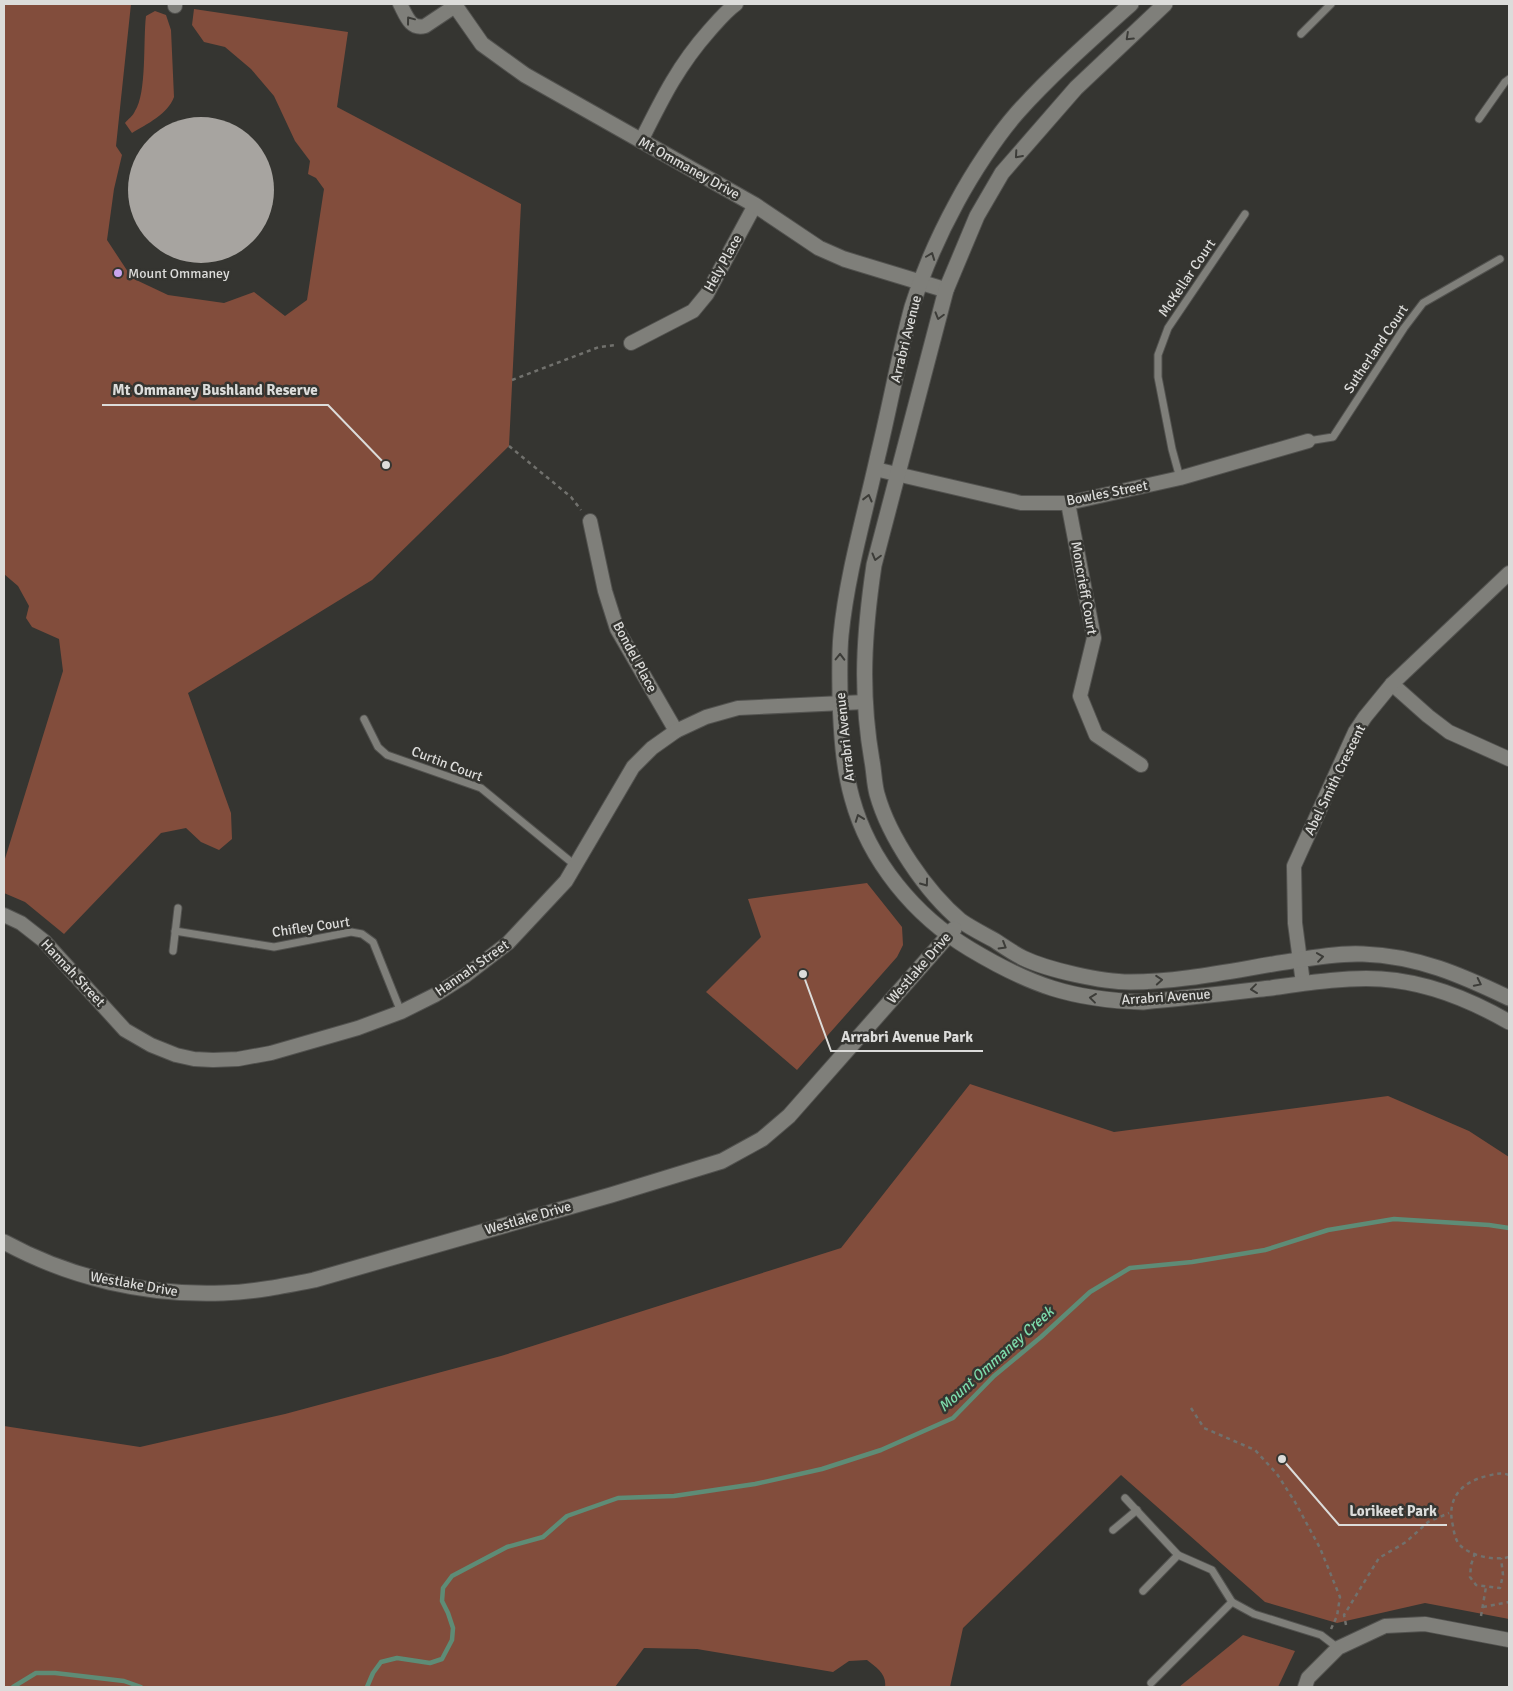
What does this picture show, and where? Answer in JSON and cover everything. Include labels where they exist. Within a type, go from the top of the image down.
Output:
[{"type":"street","name":"Mt Ommaney Drive","points":[[400,4],[410,22],[415,27],[420,28],[454,5],[482,44],[525,75],[755,205],[819,248],[844,259],[946,290]]},
{"type":"street","name":"Arrabri Avenue","points":[[1131,4],[1052,76],[1015,115],[958,199],[936,242],[912,306],[856,545],[841,637],[841,728],[852,799],[861,824],[880,861],[910,901],[947,935],[1019,977],[1059,992],[1118,1001],[1143,1002],[1303,984],[1382,979],[1422,986],[1459,996],[1478,1004],[1509,1022]]},
{"type":"street","name":"Arrabri Avenue","points":[[1165,4],[1076,88],[1002,173],[977,216],[946,290],[874,565],[867,608],[864,654],[865,702],[868,737],[878,794],[898,843],[928,888],[961,921],[1024,958],[1074,974],[1129,982],[1180,978],[1347,954],[1366,954],[1417,961],[1463,975],[1509,998]]},
{"type":"street","points":[[640,141],[671,81],[690,52],[728,6]]},
{"type":"street","name":"Hely Place","points":[[631,343],[693,311],[707,294],[755,205]]},
{"type":"street","name":"Bowles Street","points":[[875,468],[1021,503],[1068,503],[1180,478],[1308,441]]},
{"type":"street","name":"Moncrieff Court","points":[[1068,503],[1094,638],[1080,696],[1096,735],[1141,765]]},
{"type":"street","name":"Bondel Place","points":[[590,521],[605,592],[617,629],[676,731]]},
{"type":"street","name":"Abel Smith Crescent","points":[[1303,984],[1295,923],[1294,866],[1355,732],[1392,684],[1509,573]]},
{"type":"street","points":[[1392,684],[1449,732],[1509,759]]},
{"type":"street","name":"Hannah Street","points":[[4,915],[21,923],[44,941],[125,1030],[151,1045],[176,1055],[213,1060],[238,1059],[272,1053],[358,1028],[401,1012],[435,995],[465,976],[508,944],[566,881],[634,767],[652,748],[676,731],[706,717],[738,708],[865,702]]},
{"type":"street","name":"Westlake Drive","points":[[4,1242],[27,1254],[101,1281],[182,1293],[266,1290],[314,1280],[611,1195],[722,1161],[762,1139],[789,1116],[961,921]]},
{"type":"street","points":[[1305,1687],[1308,1678],[1332,1644],[1385,1626],[1425,1624],[1509,1640]]},
{"type":"lane","points":[[1302,34],[1331,4]]},
{"type":"lane","points":[[1479,119],[1509,79]]},
{"type":"lane","name":"McKellar Court","points":[[1180,478],[1172,449],[1158,377],[1158,355],[1168,328],[1245,214]]},
{"type":"lane","name":"Sutherland Court","points":[[1308,441],[1333,437],[1423,302],[1500,259]]},
{"type":"lane","name":"Curtin Court","points":[[364,719],[378,747],[387,755],[481,788],[576,866]]},
{"type":"lane","points":[[173,951],[178,908]]},
{"type":"lane","name":"Chifley Court","points":[[175,931],[274,947],[351,932],[362,934],[373,942],[401,1012]]},
{"type":"lane","points":[[1125,1498],[1178,1555],[1212,1570],[1232,1602],[1254,1614],[1321,1635],[1332,1644]]},
{"type":"lane","points":[[1113,1530],[1137,1510]]},
{"type":"lane","points":[[1143,1591],[1178,1555]]},
{"type":"lane","points":[[1151,1683],[1232,1602]]},
{"type":"path","points":[[512,380],[599,348],[631,343]]},
{"type":"path","points":[[509,446],[571,497],[590,521]]},
{"type":"path","points":[[1190,1408],[1204,1428],[1255,1450],[1278,1474],[1295,1502],[1320,1548],[1340,1598],[1332,1644]]},
{"type":"path","points":[[1509,1475],[1503,1473],[1475,1479],[1455,1496],[1449,1512],[1457,1542],[1465,1550],[1484,1556],[1509,1557]]},
{"type":"path","points":[[1346,1625],[1344,1615],[1379,1558],[1406,1542],[1428,1522],[1449,1512]]},
{"type":"path","points":[[1475,1553],[1471,1565],[1470,1578],[1476,1585],[1486,1587],[1500,1588],[1503,1575],[1501,1558]]},
{"type":"path","points":[[1481,1616],[1486,1587]]},
{"type":"path","points":[[1483,1607],[1509,1602]]},
{"type":"shaded area","points":[[4,4],[131,4],[116,146],[122,155],[114,189],[107,240],[132,278],[168,295],[224,303],[254,292],[285,316],[307,300],[324,189],[316,178],[308,174],[310,161],[295,141],[274,96],[251,69],[225,47],[204,42],[192,25],[194,9],[348,32],[337,107],[521,204],[509,446],[372,580],[188,693],[231,813],[232,839],[219,850],[201,842],[186,828],[161,833],[64,934],[25,902],[4,893],[4,862],[63,671],[59,639],[32,627],[26,618],[29,606],[18,586],[4,574]]},
{"type":"shaded area","points":[[155,11],[166,15],[171,30],[174,97],[167,109],[132,133],[125,123],[139,103],[143,79],[146,16]]},
{"type":"shaded area","points":[[867,883],[902,927],[903,945],[897,957],[797,1070],[706,992],[761,937],[748,899]]},
{"type":"shaded area","points":[[970,1084],[1114,1132],[1388,1096],[1469,1131],[1509,1157],[1509,1619],[1425,1603],[1337,1623],[1265,1602],[1121,1475],[963,1628],[950,1687],[885,1687],[883,1675],[867,1660],[849,1661],[833,1672],[697,1649],[644,1648],[615,1687],[4,1687],[4,1426],[140,1447],[285,1414],[501,1356],[841,1248]]},
{"type":"shaded area","points":[[1243,1635],[1295,1651],[1278,1687],[1179,1687]]},
{"type":"building","points":[[201,117],[229,123],[252,139],[268,162],[274,190],[268,218],[252,241],[229,257],[201,263],[173,257],[150,241],[134,218],[128,190],[134,162],[150,139],[173,123]]},
{"type":"waterway","name":"Mount Ommaney Creek","points":[[367,1687],[373,1673],[381,1662],[397,1658],[430,1663],[442,1659],[452,1640],[453,1628],[442,1601],[443,1588],[452,1576],[507,1547],[543,1537],[567,1516],[618,1498],[674,1496],[755,1484],[822,1469],[881,1450],[953,1418],[994,1376],[1041,1337],[1090,1292],[1130,1268],[1192,1262],[1265,1250],[1328,1230],[1394,1219],[1509,1228]]},
{"type":"waterway","name":"Mount Ommaney Creek","points":[[13,1687],[36,1673],[55,1673],[124,1681],[141,1687]]},
{"type":"place","name":"Mount Ommaney","points":[[118,273]]},
{"type":"place","name":"Mt Ommaney Bushland Reserve","points":[[386,465]]},
{"type":"place","name":"Arrabri Avenue Park","points":[[803,974]]},
{"type":"place","name":"Lorikeet Park","points":[[1282,1459]]}]
